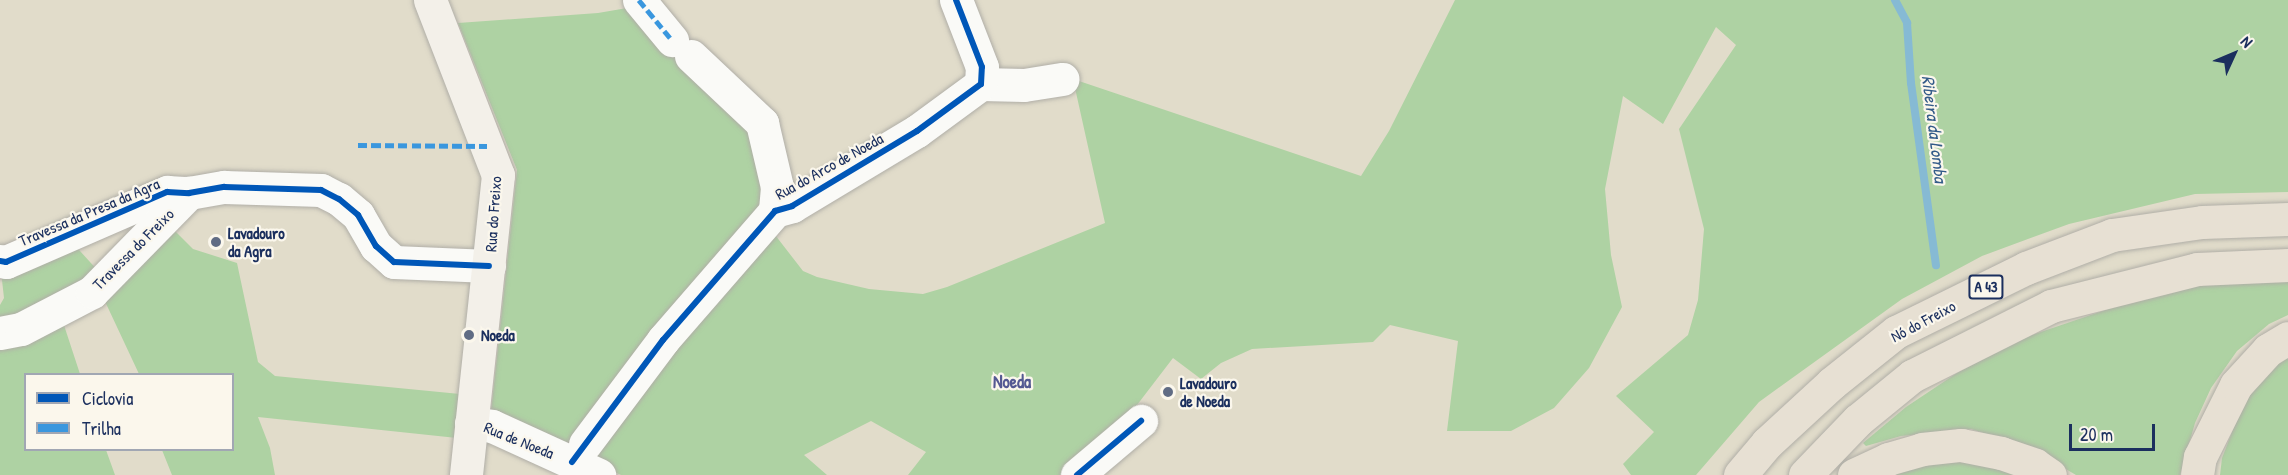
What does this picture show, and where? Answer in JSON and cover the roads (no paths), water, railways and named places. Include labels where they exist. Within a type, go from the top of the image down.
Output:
[{"type":"highway","name":"Nó do Freixo","points":[[1740,475],[1767,443],[1823,391],[1896,332],[2025,268],[2112,235],[2202,222],[2288,219]]},
{"type":"highway","points":[[1804,475],[1858,420],[1912,376],[2051,306],[2197,269],[2288,265]]},
{"type":"highway","points":[[2197,475],[2200,457],[2236,385],[2268,350],[2288,338]]},
{"type":"highway","points":[[1854,475],[1888,459],[1922,449],[1961,445],[2001,453],[2035,465],[2050,475]]},
{"type":"main road","name":"Rua do Freixo","points":[[430,0],[498,175],[466,475]]},
{"type":"street","points":[[639,0],[681,48],[762,123],[777,187],[776,211]]},
{"type":"street","points":[[956,0],[982,67],[981,84],[1024,85],[1063,79]]},
{"type":"street","name":"Rua do Arco de Noeda","points":[[584,459],[663,340],[776,211],[792,206],[917,131],[981,84]]},
{"type":"street","points":[[189,193],[224,187],[321,190],[339,199],[358,215],[376,246],[394,262],[489,266]]},
{"type":"street","name":"Travessa da Presa da Agra","points":[[0,261],[6,262],[148,198],[167,192],[189,193]]},
{"type":"street","name":"Travessa do Freixo","points":[[0,333],[21,329],[92,292],[189,193]]},
{"type":"street","points":[[1077,475],[1141,421]]},
{"type":"street","name":"Rua de Noeda","points":[[471,423],[492,426],[584,459]]},
{"type":"waterway","name":"Ribeira da Lomba","points":[[1895,0],[1907,23],[1911,83],[1936,265]]},
{"type":"place","name":"Lavadouro da Agra","points":[[216,242]]},
{"type":"place","name":"Noeda","points":[[469,335]]},
{"type":"place","name":"Lavadouro de Noeda","points":[[1168,392]]},
{"type":"district","name":"Noeda","points":[[1012,382]]}]
